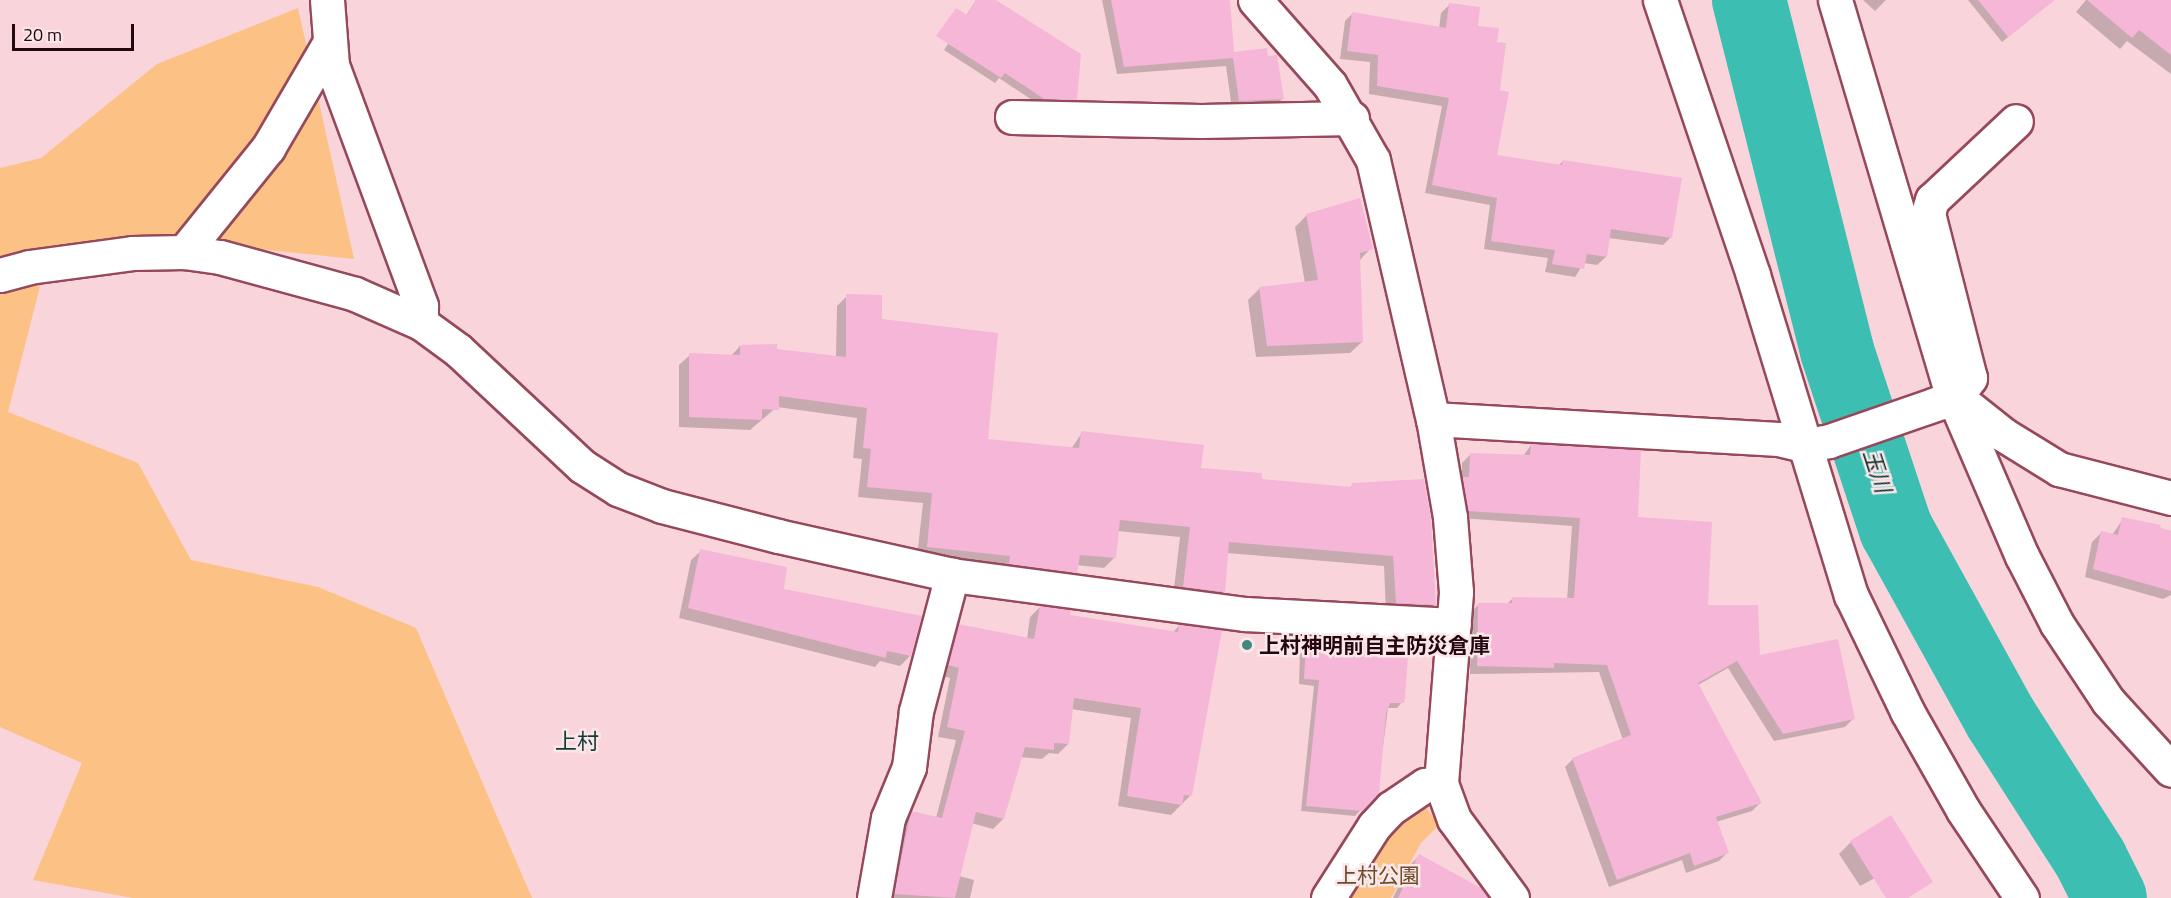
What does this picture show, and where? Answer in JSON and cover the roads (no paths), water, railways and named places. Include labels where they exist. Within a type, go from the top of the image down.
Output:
[{"type":"street","points":[[327,0],[327,47],[421,306],[420,323]]},
{"type":"street","points":[[1255,0],[1330,85],[1352,118],[1373,160],[1386,203],[1433,419],[1450,517],[1456,592],[1441,783],[1454,819],[1512,898]]},
{"type":"street","points":[[1660,0],[1817,443],[1851,595],[1963,810],[2022,898]]},
{"type":"street","points":[[1835,0],[1950,389],[1947,400],[2057,624],[2108,701],[2171,770]]},
{"type":"street","points":[[184,252],[268,148],[327,47]]},
{"type":"street","points":[[1012,117],[1201,121],[1352,118]]},
{"type":"street","points":[[1433,419],[1817,443],[1947,400],[1970,378],[1928,213],[1932,200],[2016,121]]},
{"type":"street","points":[[0,275],[29,267],[132,253],[184,252],[220,257],[355,294],[420,323],[458,350],[582,466],[618,489],[662,506],[766,533],[952,575],[1245,614],[1454,625]]},
{"type":"street","points":[[1947,400],[2059,469],[2171,498]]},
{"type":"street","points":[[874,898],[888,818],[909,767],[916,711],[952,575]]},
{"type":"street","points":[[1328,898],[1374,825],[1391,808],[1425,785],[1441,783]]},
{"type":"waterway","name":"玉川","points":[[1749,0],[1837,351],[1896,529],[2001,719],[2091,860],[2110,898]]},
{"type":"place","name":"上村神明前自主防災倉庫","points":[[1247,645]]},
{"type":"district","name":"上村","points":[[577,742]]},
{"type":"park label","name":"上村公園","points":[[1378,875]]}]
